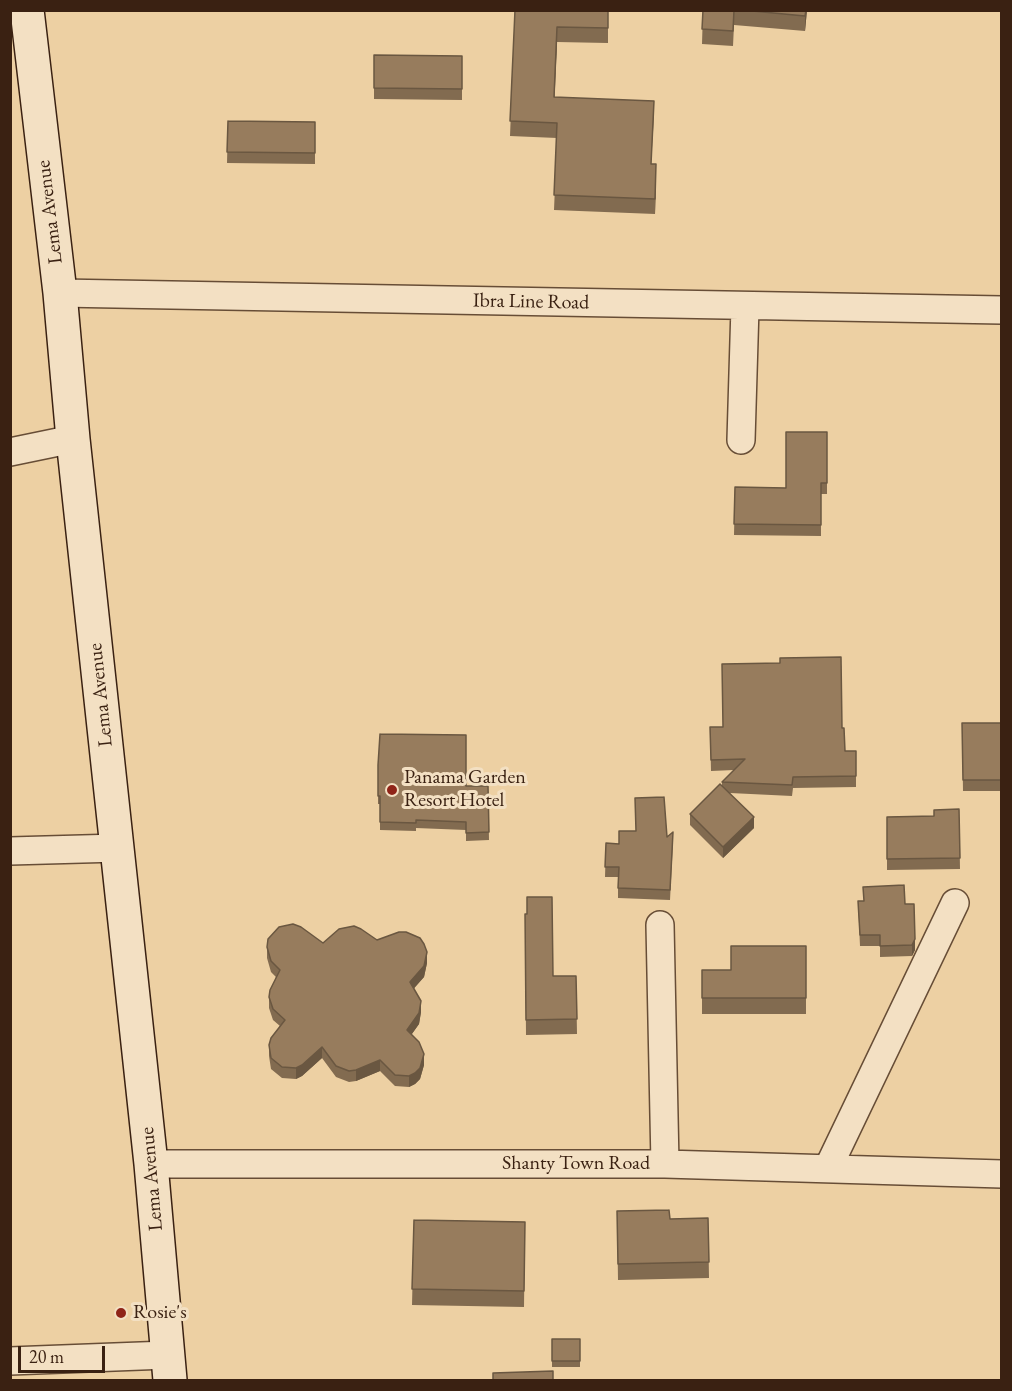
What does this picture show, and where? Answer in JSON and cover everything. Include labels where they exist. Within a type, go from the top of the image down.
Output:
[{"type":"main road","name":"Lema Avenue","points":[[22,20],[60,293],[73,440],[151,1164],[169,1368]]},
{"type":"street","name":"Ibra Line Road","points":[[60,293],[1002,310]]},
{"type":"street","points":[[741,440],[745,306]]},
{"type":"street","points":[[10,452],[73,440]]},
{"type":"street","points":[[10,851],[118,848]]},
{"type":"street","points":[[828,1168],[955,903]]},
{"type":"street","points":[[660,925],[665,1164]]},
{"type":"street","name":"Shanty Town Road","points":[[151,1164],[665,1164],[1002,1174]]},
{"type":"street","points":[[10,1361],[169,1368]]},
{"type":"building","points":[[515,10],[608,10],[608,28],[557,27],[554,97],[654,101],[651,164],[656,164],[655,199],[554,195],[557,123],[510,121]]},
{"type":"building","points":[[703,10],[734,10],[733,31],[702,29]]},
{"type":"building","points":[[742,10],[806,10],[805,16]]},
{"type":"building","points":[[1002,10],[1002,36],[1001,36]]},
{"type":"building","points":[[374,55],[462,56],[462,89],[374,88]]},
{"type":"building","points":[[228,121],[315,122],[315,153],[227,152]]},
{"type":"building","points":[[786,432],[827,432],[827,483],[821,483],[821,525],[734,524],[735,487],[786,488]]},
{"type":"building","points":[[841,657],[842,728],[844,728],[845,751],[856,751],[856,776],[793,777],[792,785],[722,782],[745,759],[711,760],[710,727],[723,727],[722,664],[780,663],[780,658]]},
{"type":"building","points":[[962,723],[1002,723],[1002,780],[963,780]]},
{"type":"building","points":[[380,734],[466,735],[466,786],[488,786],[489,832],[466,833],[466,822],[416,820],[416,823],[380,822],[378,765]]},
{"type":"building","points":[[720,784],[754,817],[723,847],[690,814]]},
{"type":"building","points":[[664,797],[667,837],[673,832],[670,890],[618,888],[619,867],[605,867],[606,843],[619,844],[619,831],[636,831],[635,798]]},
{"type":"building","points":[[959,809],[960,858],[887,859],[887,817],[934,816],[934,810]]},
{"type":"building","points":[[904,885],[905,904],[914,904],[915,939],[912,945],[880,946],[880,935],[860,935],[858,901],[864,901],[863,887]]},
{"type":"building","points":[[527,897],[552,897],[553,976],[576,976],[577,1019],[526,1020],[525,914],[527,914]]},
{"type":"building","points":[[293,924],[323,943],[339,929],[354,926],[377,940],[399,932],[406,932],[420,938],[427,952],[424,966],[410,982],[421,1001],[419,1013],[407,1030],[419,1042],[424,1054],[420,1068],[415,1073],[409,1076],[395,1075],[380,1060],[349,1071],[336,1066],[322,1047],[296,1068],[282,1067],[271,1058],[269,1045],[271,1038],[285,1020],[273,1009],[269,997],[280,970],[271,961],[267,947],[268,939],[279,927]]},
{"type":"building","points":[[731,946],[806,946],[806,998],[702,998],[702,970],[731,970]]},
{"type":"building","points":[[669,1210],[670,1219],[708,1218],[709,1262],[618,1264],[617,1211]]},
{"type":"building","points":[[414,1220],[525,1222],[524,1291],[412,1289]]},
{"type":"building","points":[[552,1339],[580,1339],[580,1361],[552,1361]]},
{"type":"building","points":[[553,1371],[553,1380],[493,1380],[493,1373]]},
{"type":"place","name":"Panama Garden Resort Hotel","points":[[392,790]]},
{"type":"place","name":"Rosie's","points":[[121,1313]]}]
